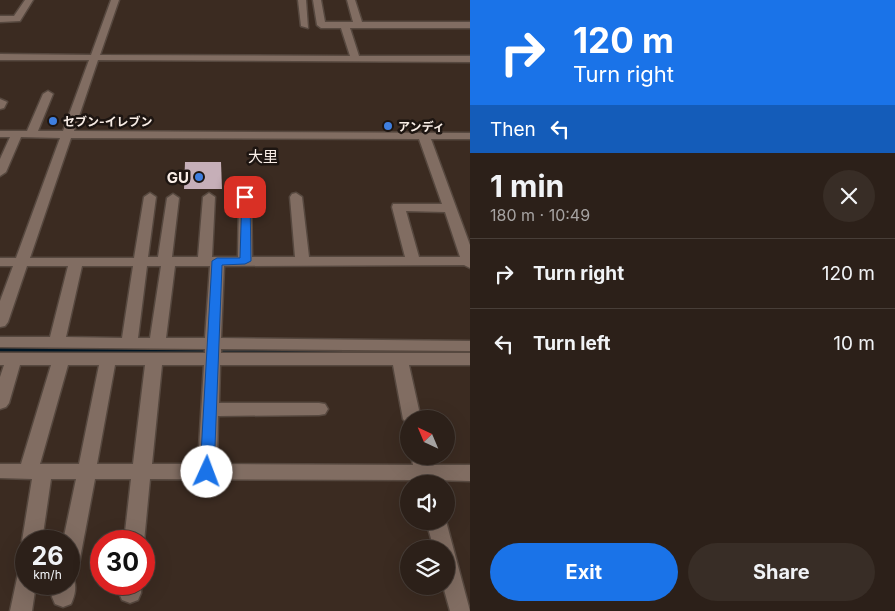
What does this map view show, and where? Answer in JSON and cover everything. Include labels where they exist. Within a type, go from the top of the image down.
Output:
[{"type":"street","points":[[0,19],[17,19],[29,0]]},
{"type":"street","points":[[0,322],[116,0]]},
{"type":"street","points":[[302,0],[305,26]]},
{"type":"street","points":[[317,0],[321,25],[470,25]]},
{"type":"street","points":[[351,0],[358,25]]},
{"type":"street","points":[[344,25],[355,58]]},
{"type":"street","points":[[0,58],[470,59]]},
{"type":"street","points":[[31,134],[48,94]]},
{"type":"street","points":[[0,134],[470,136]]},
{"type":"street","points":[[0,172],[17,134]]},
{"type":"street","points":[[0,262],[413,261],[469,263],[424,136]]},
{"type":"street","points":[[129,344],[150,197]]},
{"type":"street","points":[[207,472],[212,352],[209,197]]},
{"type":"street","points":[[245,197],[245,261]]},
{"type":"street","points":[[296,197],[302,261]]},
{"type":"street","points":[[135,530],[140,472],[156,352],[173,198]]},
{"type":"street","points":[[413,261],[398,207],[450,208]]},
{"type":"street","points":[[32,530],[35,471],[76,262]]},
{"type":"street","points":[[0,342],[108,360],[156,352],[470,346]]},
{"type":"street","points":[[0,403],[7,359],[129,344],[156,352]]},
{"type":"street","points":[[212,352],[400,360],[470,359]]},
{"type":"street","points":[[75,530],[108,360]]},
{"type":"street","points":[[400,360],[410,410]]},
{"type":"street","points":[[210,410],[319,409]]},
{"type":"street","points":[[0,472],[423,471],[470,473]]},
{"type":"street","points":[[455,590],[461,611]]},
{"type":"street","points":[[21,611],[23,595]]},
{"type":"building","points":[[185,162],[221,162],[222,189],[184,189]]},
{"type":"waterway","points":[[0,349],[452,353]]},
{"type":"place","name":"セブン-イレブン","points":[[53,121]]},
{"type":"place","name":"アンディ","points":[[388,126]]},
{"type":"place","name":"GU","points":[[199,177]]},
{"type":"district","name":"大里","points":[[263,156]]},
{"type":"route","points":[[207,472],[217,261],[245,261],[245,197]]}]
